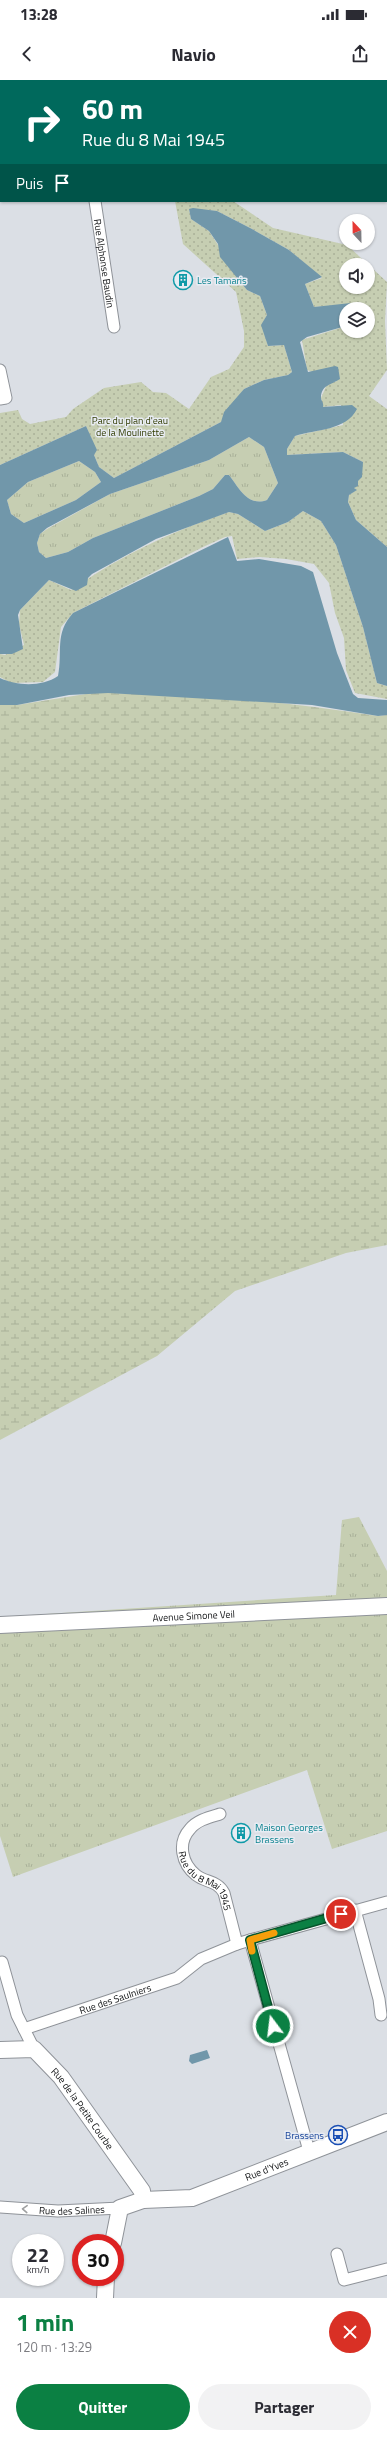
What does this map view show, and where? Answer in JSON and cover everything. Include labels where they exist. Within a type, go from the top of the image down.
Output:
[{"type":"street","name":"Rue Alphonse Baudin","points":[[95,202],[114,327]]},
{"type":"street","points":[[0,370],[6,398],[0,400]]},
{"type":"street","name":"Avenue Simone Veil","points":[[0,1625],[387,1606]]},
{"type":"street","name":"Rue du 8 Mai 1945","points":[[220,1814],[201,1820],[190,1829],[183,1840],[182,1849],[184,1861],[190,1870],[198,1877],[220,1885],[224,1892],[237,1944]]},
{"type":"street","points":[[237,1944],[387,1902]]},
{"type":"street","points":[[355,1910],[379,1999],[381,2015]]},
{"type":"street","points":[[250,1940],[309,2151]]},
{"type":"street","name":"Rue des Saulniers","points":[[24,2029],[177,1978],[201,1959],[237,1944]]},
{"type":"street","points":[[0,2050],[34,2049],[17,2015],[2,1962]]},
{"type":"street","name":"Rue de la Petite Courbe","points":[[34,2049],[61,2077],[142,2191],[143,2200]]},
{"type":"street","name":"Rue d'Yves","points":[[143,2200],[192,2198],[238,2182],[309,2151],[387,2122]]},
{"type":"street","name":"Rue des Salines","points":[[0,2207],[58,2211],[120,2208],[143,2200]]},
{"type":"street","points":[[115,2234],[120,2208]]},
{"type":"street","points":[[337,2254],[344,2280],[387,2269]]},
{"type":"street","points":[[105,2298],[106,2286]]},
{"type":"green space","name":"Parc du plan d'eau de la Moulinette","points":[[175,202],[234,202],[273,228],[339,243],[339,250],[352,250],[361,258],[339,258],[339,294],[375,294],[375,271],[387,282],[385,321],[387,370],[369,396],[387,409],[387,547],[356,520],[348,502],[349,495],[356,490],[354,488],[363,462],[343,452],[287,455],[287,449],[295,436],[343,425],[341,405],[323,407],[321,398],[327,384],[337,381],[307,370],[302,340],[339,328],[339,338],[375,338],[375,302],[339,302],[339,305],[314,307],[305,284],[322,278],[289,250],[217,211],[189,209],[191,219],[209,231],[247,290],[260,296],[267,315],[262,325],[268,346],[284,345],[292,372],[288,375],[264,380],[244,389],[221,422],[114,478],[99,467],[94,455],[96,450],[86,426],[0,465],[0,413],[18,410],[22,419],[30,424],[66,417],[73,409],[104,388],[141,382],[153,392],[166,393],[189,409],[211,377],[229,369],[244,347],[244,331],[236,292],[183,244]]},
{"type":"green space","points":[[249,437],[264,447],[278,483],[267,500],[254,501],[249,499],[229,475],[225,475],[213,489],[199,496],[93,538],[68,552],[46,558],[39,552],[37,543],[40,534],[110,494],[209,460]]},
{"type":"green space","points":[[79,461],[95,472],[101,482],[76,500],[24,523],[11,514],[7,500],[28,482]]},
{"type":"green space","points":[[303,511],[321,521],[336,545],[363,627],[377,683],[387,686],[387,699],[355,693],[346,670],[344,638],[335,613],[329,583],[314,564],[286,559],[260,557],[237,559],[232,536],[225,537],[203,547],[73,613],[61,627],[55,672],[43,682],[11,683],[0,677],[0,654],[5,655],[24,645],[19,624],[20,610],[49,580],[71,590],[90,577],[147,545],[229,512],[238,514],[265,531],[288,522]]},
{"type":"green space","points":[[92,693],[199,696],[307,706],[378,716],[387,715],[387,1245],[346,1253],[235,1291],[157,1356],[0,1440],[0,705],[17,705]]},
{"type":"green space","points":[[359,1517],[387,1571],[387,1831],[332,1849],[307,1770],[13,1877],[0,1836],[0,1617],[336,1595],[342,1520]]},
{"type":"water","points":[[193,208],[217,211],[289,250],[322,277],[305,284],[314,307],[339,304],[339,328],[307,337],[300,342],[308,372],[335,366],[338,367],[340,379],[327,386],[321,394],[323,407],[352,405],[357,409],[346,422],[330,428],[295,436],[287,449],[287,455],[343,452],[363,462],[362,477],[358,481],[358,486],[354,488],[357,490],[349,495],[348,502],[356,520],[387,547],[387,686],[377,683],[363,627],[336,545],[321,521],[303,511],[288,522],[265,531],[238,514],[229,512],[156,539],[92,574],[88,578],[87,585],[76,591],[49,580],[20,610],[18,615],[23,649],[12,654],[0,654],[0,465],[86,426],[97,450],[94,455],[99,467],[114,478],[221,422],[224,412],[244,389],[264,380],[288,375],[292,372],[284,345],[268,346],[261,325],[267,315],[260,296],[247,290],[220,257],[218,244],[209,231],[191,219],[189,209]],"holes":[[[249,437],[264,447],[278,483],[267,500],[254,501],[249,499],[229,475],[225,475],[213,489],[199,496],[93,538],[68,552],[46,558],[39,552],[37,543],[40,534],[47,528],[110,494],[209,460]],[[79,461],[95,472],[101,482],[76,500],[24,523],[11,514],[7,500],[28,482]]]},
{"type":"water","points":[[228,537],[237,561],[259,559],[301,566],[313,572],[337,653],[353,694],[358,698],[387,700],[387,715],[378,716],[312,705],[108,693],[69,695],[17,705],[0,705],[0,678],[14,683],[37,684],[52,680],[58,676],[61,636],[63,628],[73,613]]},
{"type":"water","points":[[207,2050],[210,2058],[192,2064],[189,2061],[190,2055]]},
{"type":"slow traffic","points":[[252,1951],[250,1940],[274,1933]]},
{"type":"place","name":"Les Tamaris","points":[[183,280]]},
{"type":"place","name":"Maison Georges Brassens","points":[[241,1833]]},
{"type":"place","name":"Brassens","points":[[338,2135]]},
{"type":"route","points":[[273,2026],[250,1940],[341,1914]]}]
